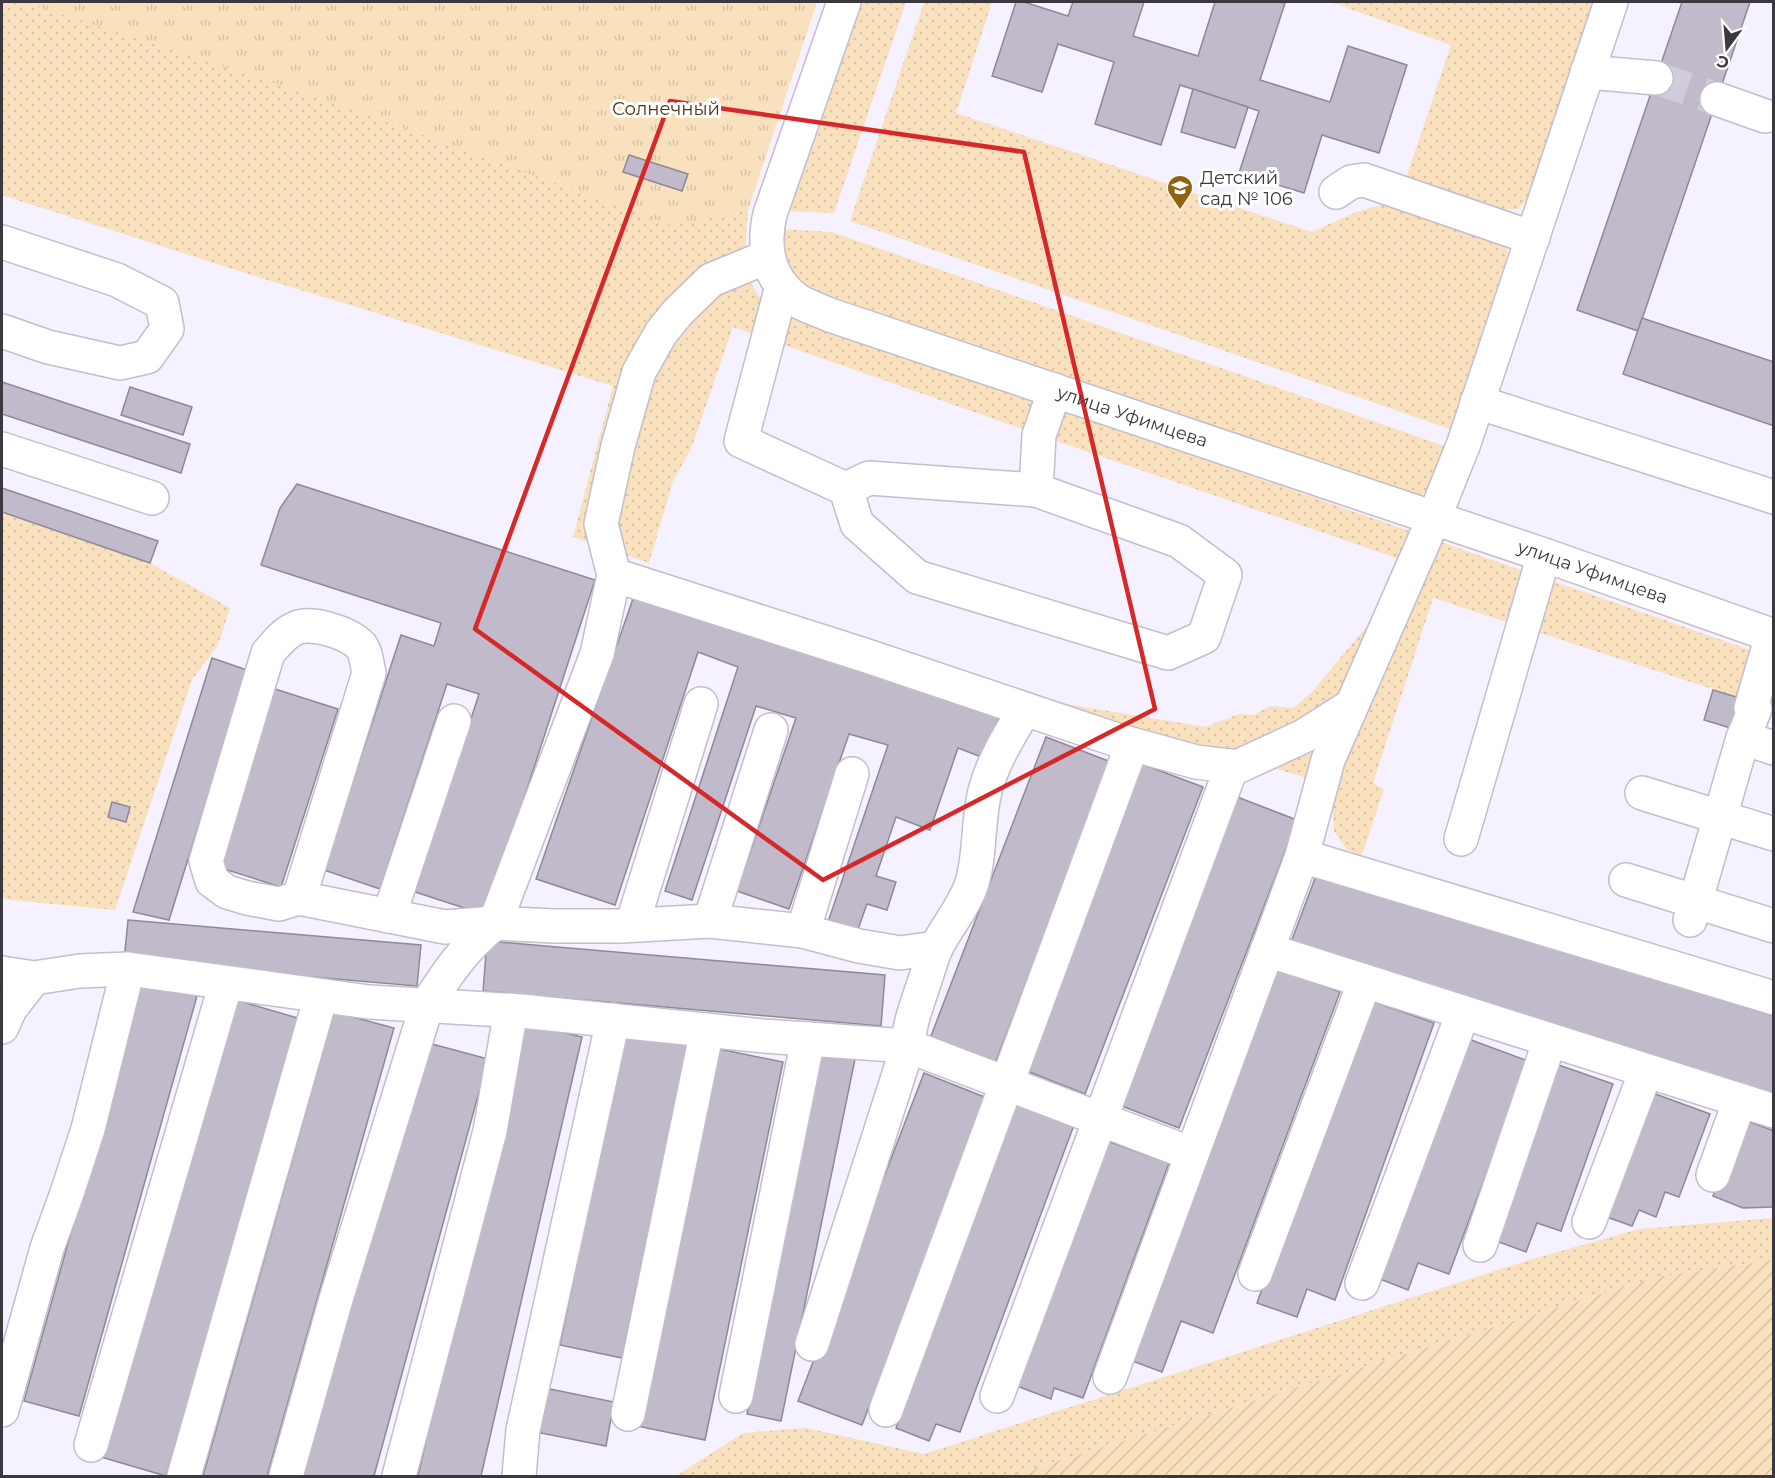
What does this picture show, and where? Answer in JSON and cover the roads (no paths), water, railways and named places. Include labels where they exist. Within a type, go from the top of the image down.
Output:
[{"type":"street","name":"улица Уфимцева","points":[[844,2],[765,234],[767,257],[782,286],[801,302],[830,315],[1544,555],[1773,635]]},
{"type":"street","points":[[1110,1377],[1302,856],[1328,760],[1434,519],[1478,402],[1611,2]]},
{"type":"street","points":[[1587,72],[1656,78]]},
{"type":"street","points":[[1717,99],[1765,116]]},
{"type":"street","points":[[1336,192],[1352,182],[1364,180],[1533,238]]},
{"type":"street","points":[[2,242],[117,280],[162,303],[167,329],[147,357],[120,363],[48,347],[2,331]]},
{"type":"street","points":[[286,1476],[336,1299],[427,1005],[450,969],[473,940],[495,923],[597,654],[614,574],[601,524],[618,446],[639,372],[661,333],[678,312],[711,280],[767,257]]},
{"type":"street","points":[[782,286],[741,441],[846,489],[857,524],[917,577],[1168,653],[1204,637],[1225,575],[1179,541],[1036,490],[870,478],[846,489]]},
{"type":"street","points":[[1036,490],[1039,435],[1055,390]]},
{"type":"street","points":[[1478,402],[1773,497]]},
{"type":"street","points":[[2,449],[152,498]]},
{"type":"street","points":[[1461,839],[1544,555]]},
{"type":"street","points":[[614,574],[1132,745],[1196,762],[1237,766],[1304,736],[1351,706]]},
{"type":"street","points":[[299,898],[369,673],[362,647],[346,636],[319,626],[297,627],[281,638],[268,653],[206,861],[212,881],[227,892],[279,904],[299,898],[445,927],[495,923],[554,926],[710,921],[803,931],[859,946],[900,953],[936,948]]},
{"type":"street","points":[[1693,910],[1743,738],[1755,709],[1751,708],[1773,635]]},
{"type":"street","points":[[632,925],[701,704]]},
{"type":"street","points":[[812,1344],[908,1046],[909,1029],[936,948],[948,926],[964,905],[978,863],[978,835],[985,792],[1000,750],[1025,709]]},
{"type":"street","points":[[389,916],[454,721]]},
{"type":"street","points":[[710,921],[771,730]]},
{"type":"street","points":[[1743,738],[1773,748]]},
{"type":"street","points":[[886,1410],[1132,745]]},
{"type":"street","points":[[997,1396],[1232,766]]},
{"type":"street","points":[[803,931],[852,774]]},
{"type":"street","points":[[1642,793],[1773,834]]},
{"type":"street","points":[[1302,856],[1773,998]]},
{"type":"street","points":[[1626,880],[1693,910],[1773,926]]},
{"type":"street","points":[[1267,950],[1773,1111]]},
{"type":"street","points":[[2,973],[34,978],[80,971],[128,969],[369,1002],[512,1010],[707,1030],[908,1046],[1192,1154]]},
{"type":"street","points":[[2,1410],[47,1248],[88,1129],[128,969]]},
{"type":"street","points":[[2,1028],[10,1009],[34,978]]},
{"type":"street","points":[[1255,1274],[1365,981]]},
{"type":"street","points":[[91,1445],[226,983]]},
{"type":"street","points":[[184,1476],[321,996]]},
{"type":"street","points":[[399,1476],[490,1131],[512,1010]]},
{"type":"street","points":[[1362,1283],[1463,1013]]},
{"type":"street","points":[[519,1476],[523,1430],[613,1020]]},
{"type":"street","points":[[628,1414],[707,1030]]},
{"type":"street","points":[[736,1396],[808,1039]]},
{"type":"street","points":[[1480,1245],[1550,1040]]},
{"type":"street","points":[[1588,1222],[1646,1071]]},
{"type":"street","points":[[1713,1175],[1740,1100]]},
{"type":"tunnel","points":[[1656,78],[1717,99]]},
{"type":"place","name":"Детский сад № 106","points":[[1180,211]]},
{"type":"park label","name":"Солнечный","points":[[666,109]]}]
